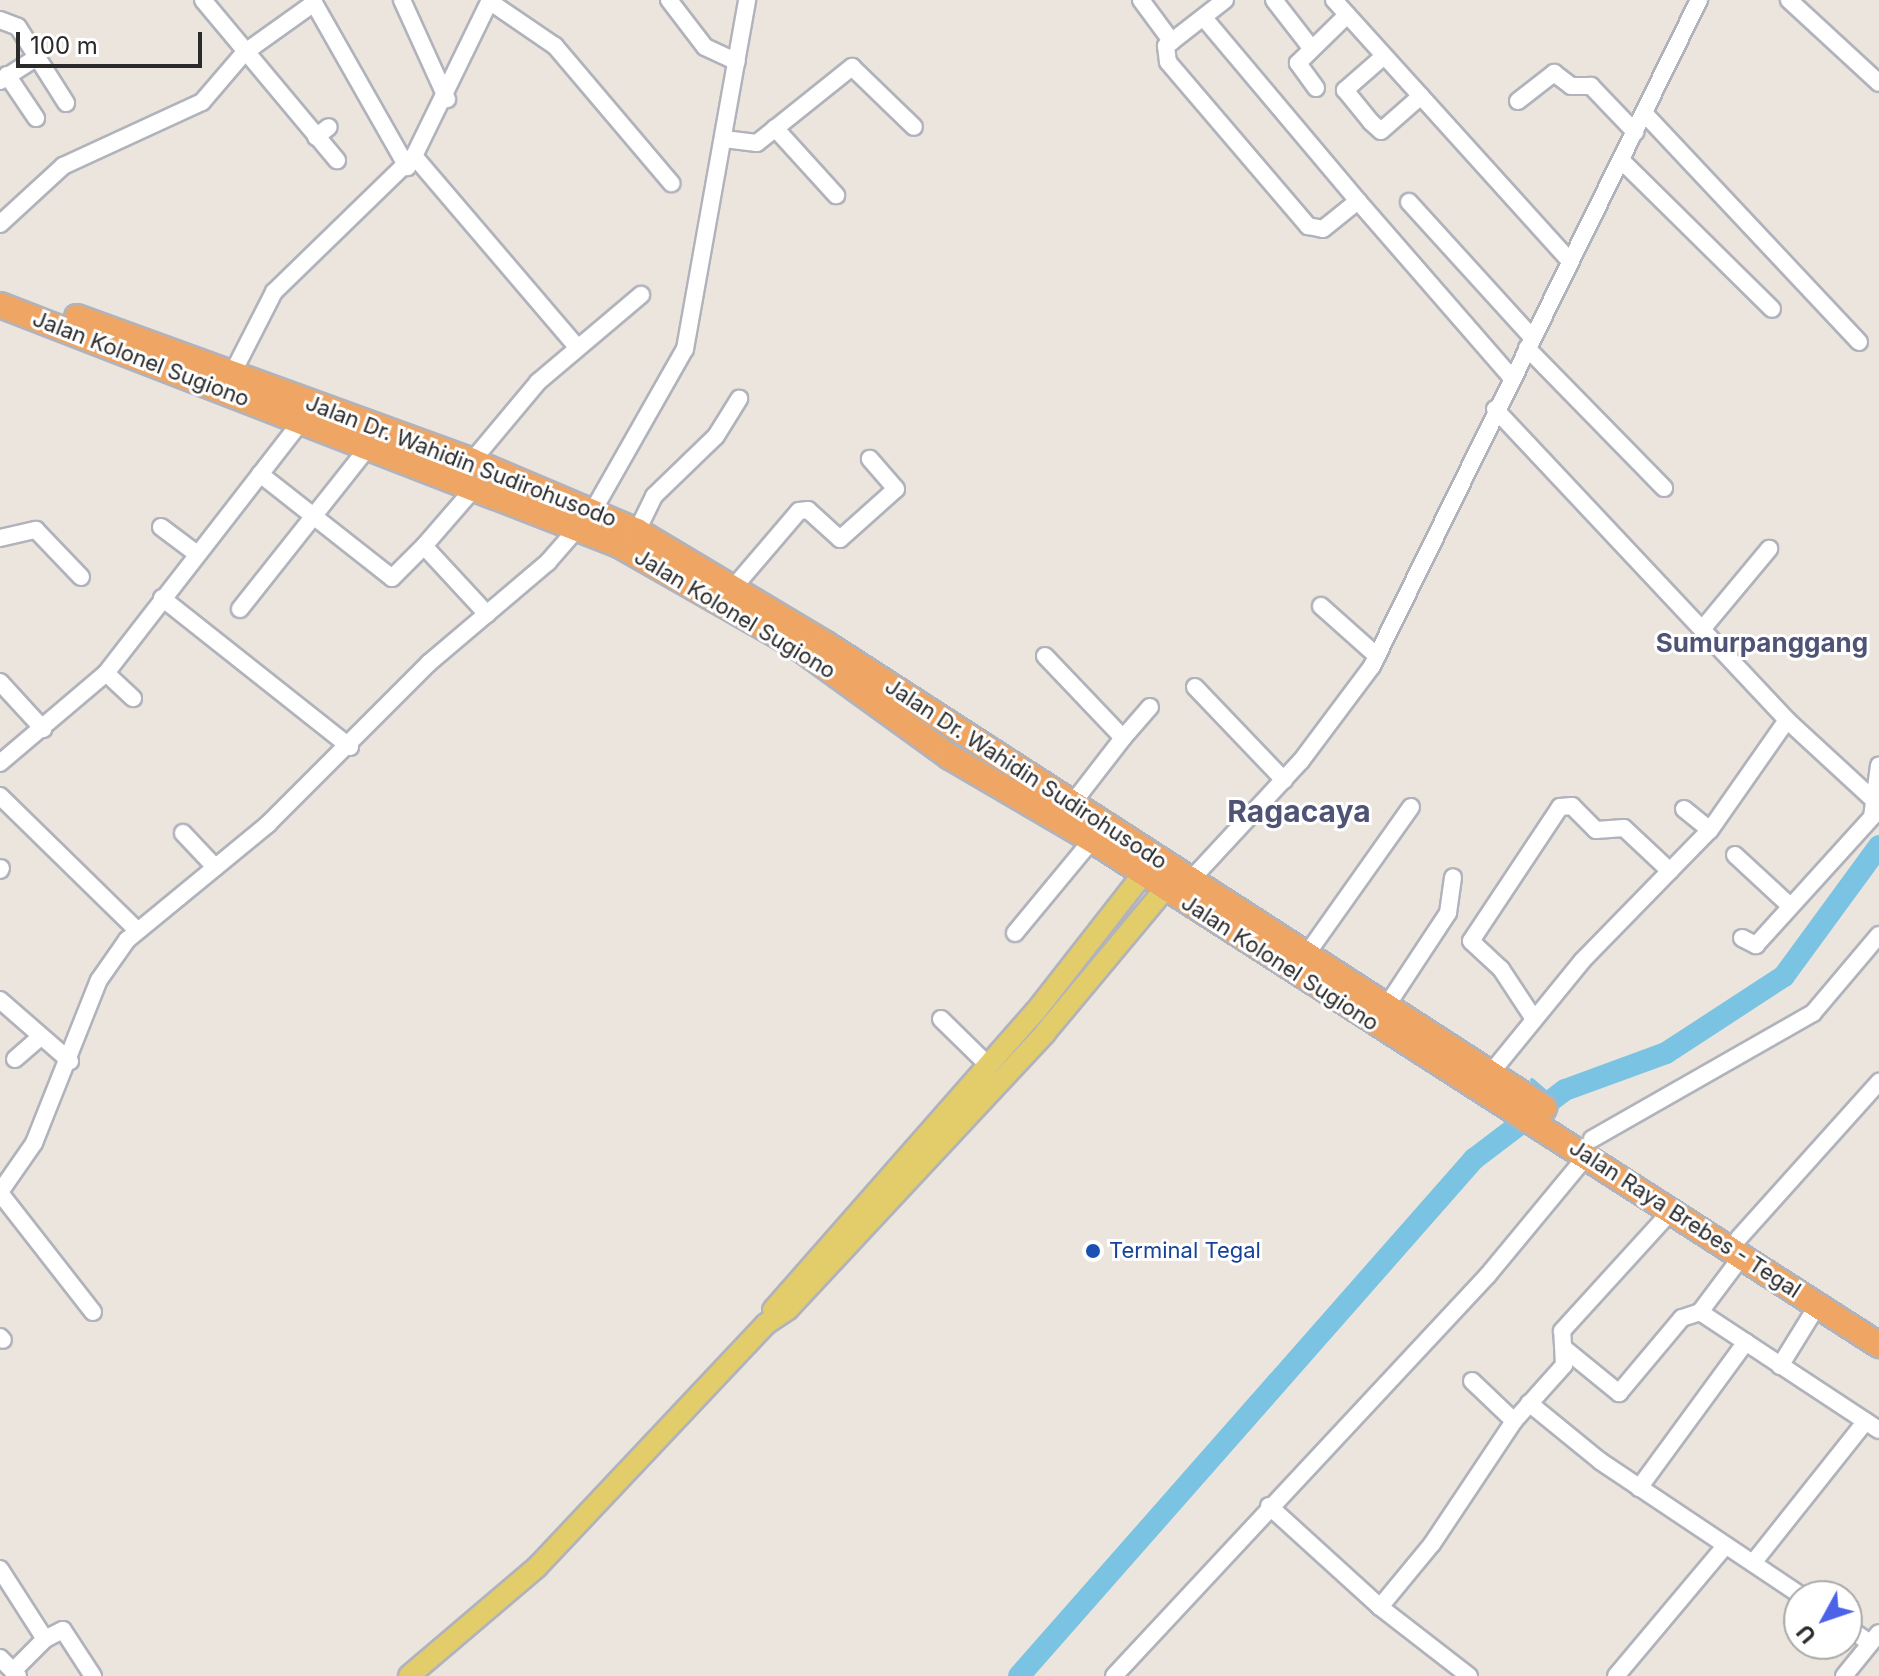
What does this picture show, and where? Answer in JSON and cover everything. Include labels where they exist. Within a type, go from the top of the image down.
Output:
[{"type":"highway","name":"Jalan Dr. Wahidin Sudirohusodo","points":[[0,288],[228,382],[588,518],[637,531],[1078,798],[1150,866],[1184,880]]},
{"type":"highway","name":"Jalan Kolonel Sugiono","points":[[0,305],[228,382],[303,419],[371,444],[474,473]]},
{"type":"highway","name":"Jalan Kolonel Sugiono","points":[[588,518],[798,647],[950,757],[1092,840],[1150,866]]},
{"type":"highway","name":"Jalan Kolonel Sugiono","points":[[1184,880],[1307,954],[1391,998],[1496,1085]]},
{"type":"highway","name":"Jalan Kolonel Sugiono","points":[[1184,880],[1496,1085]]},
{"type":"highway","name":"Jalan Raya Brebes - Tegal","points":[[1496,1085],[1740,1247],[1817,1306],[1879,1345]]},
{"type":"highway","name":"Jalan Raya Brebes - Tegal","points":[[1590,1147],[1672,1210],[1879,1326]]},
{"type":"main road","points":[[409,1676],[537,1567],[766,1324],[823,1247],[989,1066],[1052,992],[1150,866]]},
{"type":"main road","points":[[766,1324],[788,1309],[1184,880]]},
{"type":"main road","points":[[1052,992],[1069,1005]]},
{"type":"street","points":[[203,0],[244,53],[323,132],[337,160]]},
{"type":"street","points":[[402,0],[447,99]]},
{"type":"street","points":[[228,382],[274,292],[410,162],[447,99],[490,0],[555,46],[671,183]]},
{"type":"street","points":[[669,0],[705,47],[737,62]]},
{"type":"street","points":[[93,1312],[0,1193],[34,1143],[70,1061],[99,980],[137,930],[215,867],[350,747],[588,518],[685,349],[727,140],[747,0]]},
{"type":"street","points":[[1141,0],[1172,42]]},
{"type":"street","points":[[1274,0],[1312,49]]},
{"type":"street","points":[[1334,0],[1571,262]]},
{"type":"street","points":[[1184,880],[1284,780],[1377,656],[1510,376],[1571,262],[1699,0]]},
{"type":"street","points":[[1789,0],[1879,83]]},
{"type":"street","points":[[0,224],[63,166],[202,102],[244,53],[313,1],[410,162],[577,347]]},
{"type":"street","points":[[1218,2],[1204,18],[1163,52],[1168,62],[1308,226],[1323,229],[1358,201]]},
{"type":"street","points":[[1316,88],[1297,65],[1347,15]]},
{"type":"street","points":[[1204,18],[1510,376]]},
{"type":"street","points":[[0,20],[18,27],[66,103]]},
{"type":"street","points":[[1384,56],[1345,90],[1371,122],[1381,131],[1421,96]]},
{"type":"street","points":[[36,58],[3,78],[36,118]]},
{"type":"street","points":[[727,140],[751,146],[852,67],[914,127]]},
{"type":"street","points":[[1518,101],[1554,73],[1571,86],[1591,86],[1635,132]]},
{"type":"street","points":[[1644,113],[1859,342]]},
{"type":"street","points":[[775,128],[836,195]]},
{"type":"street","points":[[1621,160],[1772,309]]},
{"type":"street","points":[[1409,202],[1530,343],[1664,488]]},
{"type":"street","points":[[260,474],[392,578],[424,546],[474,473],[577,347],[641,295]]},
{"type":"street","points":[[637,531],[654,496],[716,436],[739,399]]},
{"type":"street","points":[[1495,409],[1704,627],[1787,720],[1875,802]]},
{"type":"street","points":[[0,763],[106,673],[303,419]]},
{"type":"street","points":[[240,609],[315,519],[371,444]]},
{"type":"street","points":[[734,587],[799,511],[808,510],[840,539],[877,507],[896,486],[870,459]]},
{"type":"street","points":[[161,527],[197,554]]},
{"type":"street","points":[[0,538],[36,530],[81,577]]},
{"type":"street","points":[[424,546],[487,614]]},
{"type":"street","points":[[1704,627],[1769,549]]},
{"type":"street","points":[[162,598],[350,747]]},
{"type":"street","points":[[1321,606],[1377,656]]},
{"type":"street","points":[[1045,656],[1123,738]]},
{"type":"street","points":[[106,673],[133,698]]},
{"type":"street","points":[[0,682],[43,729]]},
{"type":"street","points":[[1195,687],[1284,780]]},
{"type":"street","points":[[1078,798],[1150,707]]},
{"type":"street","points":[[1496,1085],[1534,1019],[1710,830],[1787,720]]},
{"type":"street","points":[[1742,938],[1754,946],[1872,817],[1879,765]]},
{"type":"street","points":[[0,796],[137,930]]},
{"type":"street","points":[[1534,1019],[1499,967],[1471,941],[1560,807],[1572,806],[1596,830],[1624,828],[1670,871]]},
{"type":"street","points":[[1307,954],[1411,807]]},
{"type":"street","points":[[1684,809],[1710,830]]},
{"type":"street","points":[[183,833],[215,867]]},
{"type":"street","points":[[1015,933],[1092,840]]},
{"type":"street","points":[[1735,855],[1790,906]]},
{"type":"street","points":[[1391,998],[1448,913],[1453,877]]},
{"type":"street","points":[[1114,1676],[1269,1506],[1488,1275],[1590,1147],[1813,1013],[1879,935]]},
{"type":"street","points":[[0,1000],[70,1061]]},
{"type":"street","points":[[941,1019],[989,1066]]},
{"type":"street","points":[[15,1059],[40,1037]]},
{"type":"street","points":[[1565,1349],[1617,1394],[1682,1318],[1700,1312],[1740,1247],[1879,1082]]},
{"type":"street","points":[[1380,1607],[1514,1421],[1564,1365],[1565,1349],[1561,1334],[1569,1322],[1672,1210]]},
{"type":"street","points":[[1780,1366],[1817,1306]]},
{"type":"street","points":[[1700,1312],[1872,1426],[1753,1563]]},
{"type":"street","points":[[1639,1488],[1746,1342]]},
{"type":"street","points":[[1472,1381],[1514,1421]]},
{"type":"street","points":[[1529,1403],[1639,1488],[1783,1583]]},
{"type":"street","points":[[1269,1506],[1380,1607],[1469,1676]]},
{"type":"street","points":[[1616,1676],[1725,1546]]},
{"type":"street","points":[[0,1569],[45,1639]]},
{"type":"street","points":[[0,1658],[16,1673],[45,1639],[63,1630],[93,1676]]},
{"type":"street","points":[[1849,1674],[1875,1638]]},
{"type":"waterway","points":[[1019,1676],[1474,1159],[1565,1090],[1666,1053],[1784,976],[1879,846]]},
{"type":"waterway","points":[[1532,1080],[1554,1099]]},
{"type":"place","name":"Terminal Tegal","points":[[1093,1251]]},
{"type":"district","name":"Sumurpanggang","points":[[1762,643]]},
{"type":"district","name":"Ragacaya","points":[[1299,811]]}]
